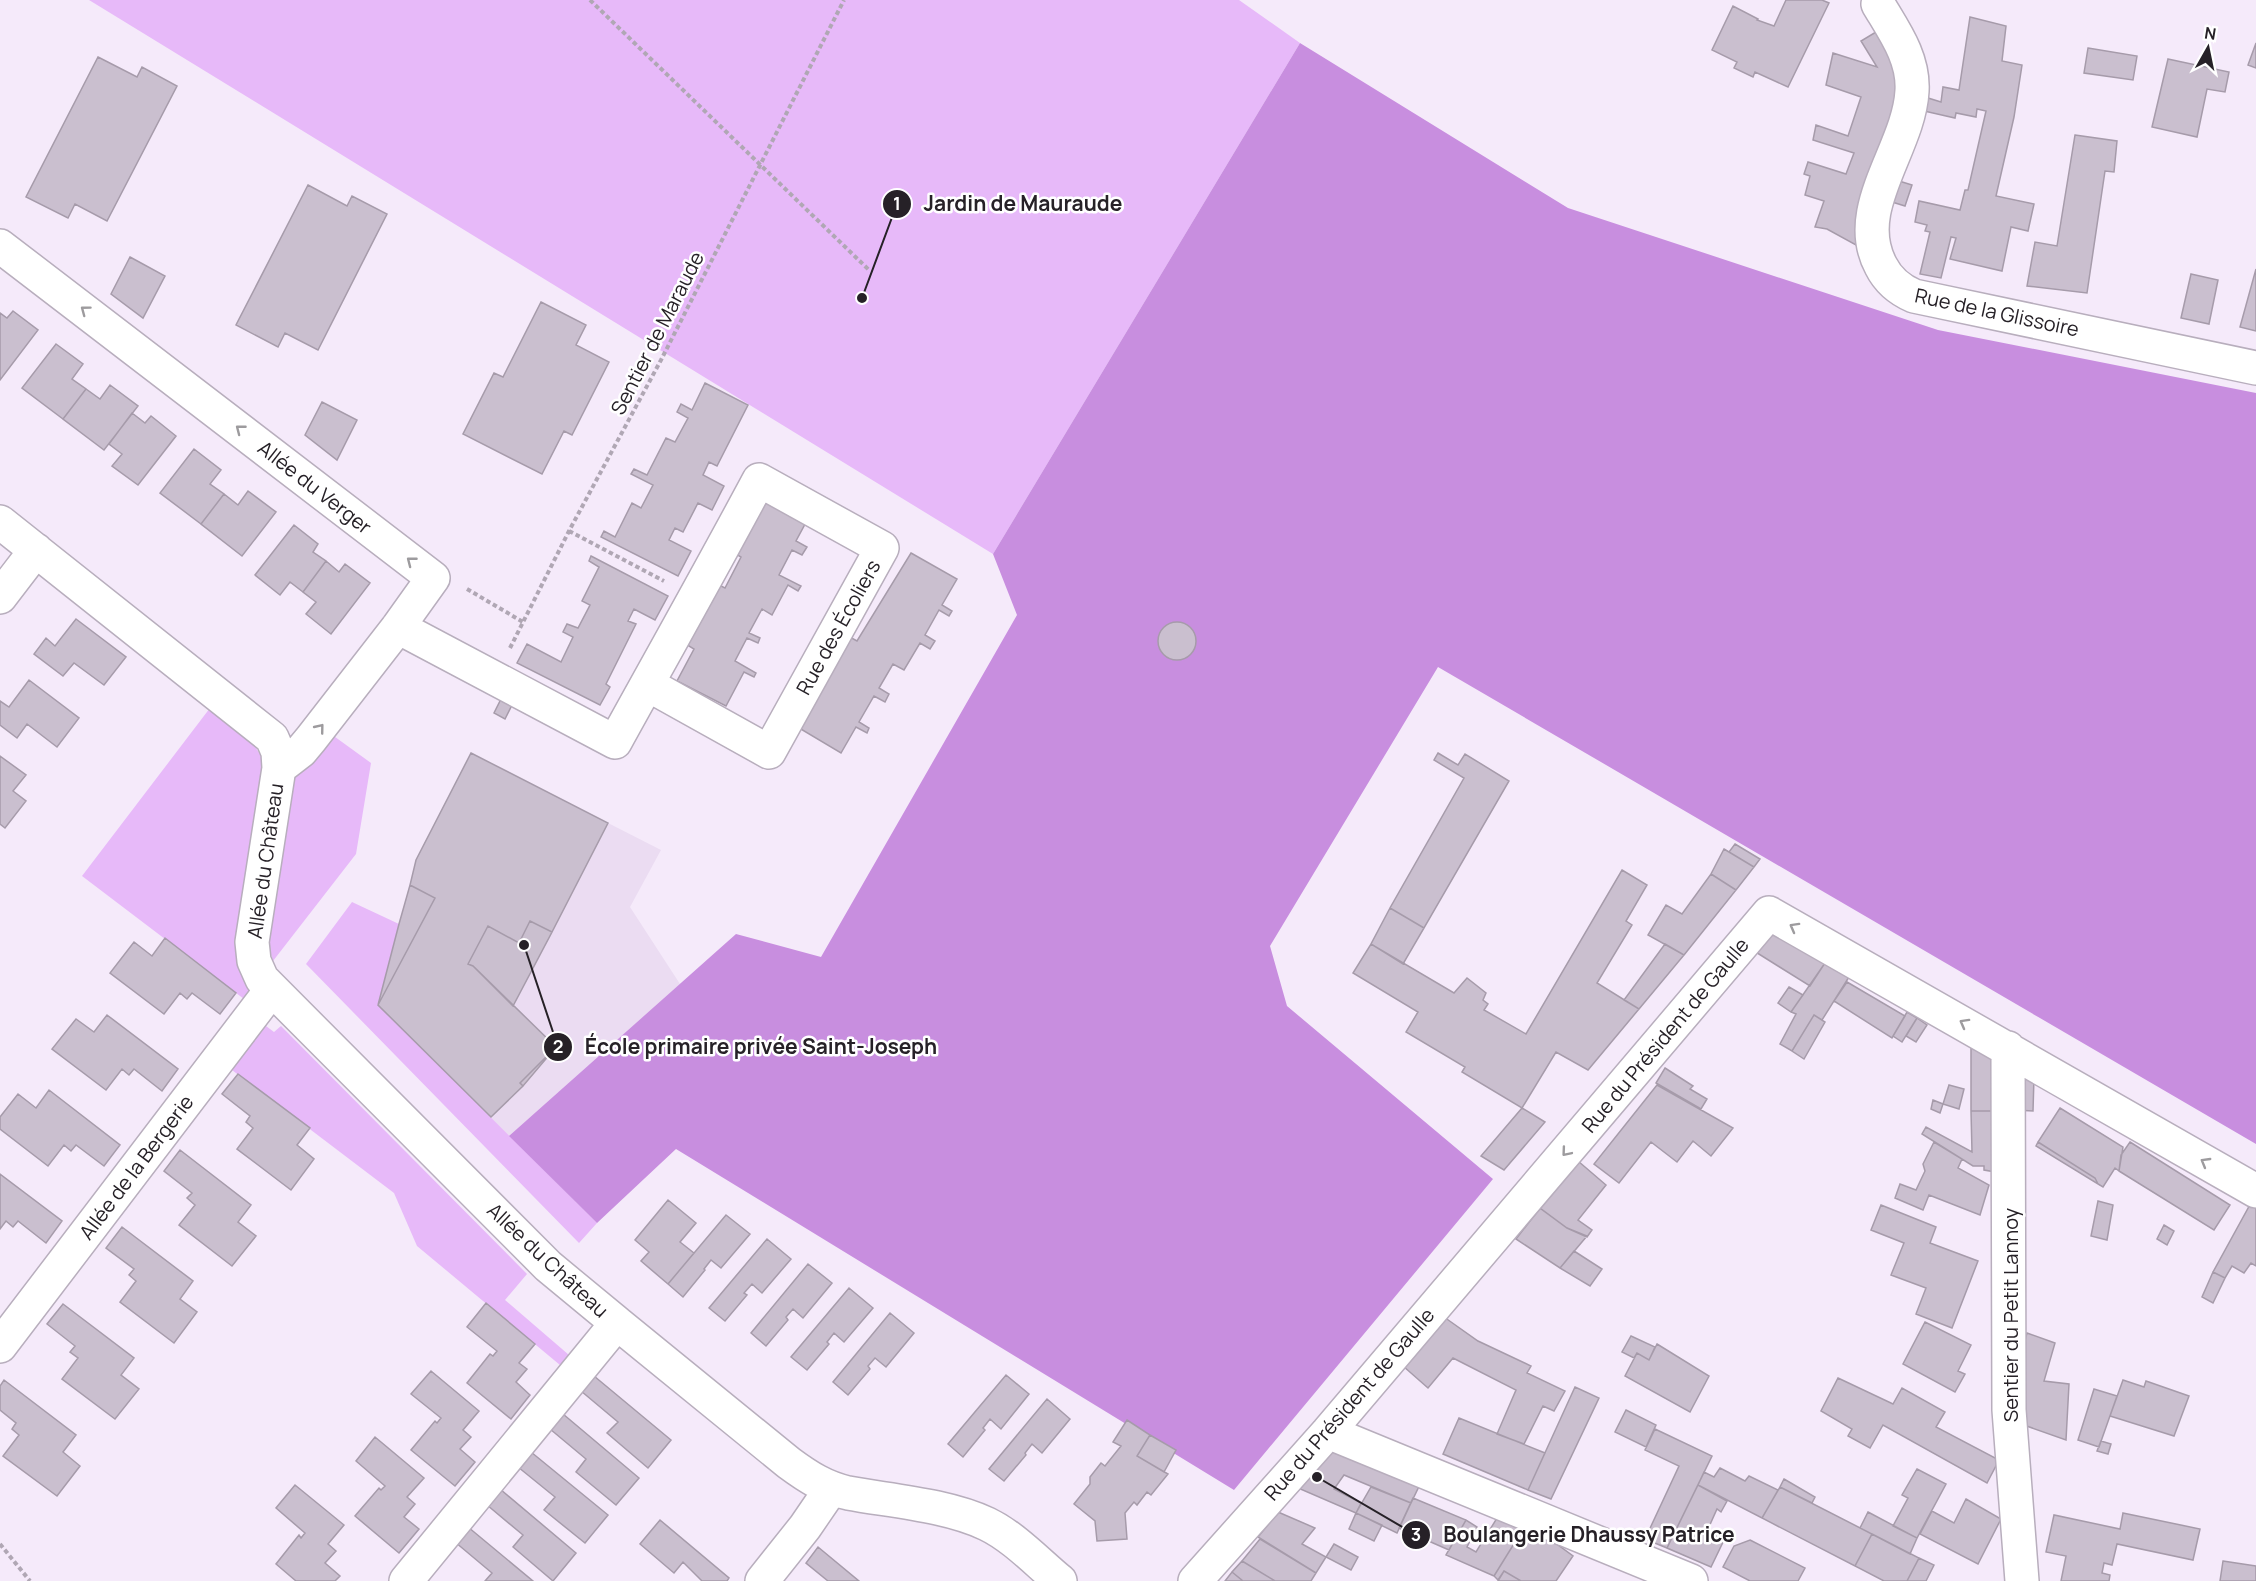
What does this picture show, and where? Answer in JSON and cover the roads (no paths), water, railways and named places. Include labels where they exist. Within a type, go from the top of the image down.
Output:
[{"type":"street","name":"Rue de la Glissoire","points":[[1878,4],[1905,51],[1912,83],[1907,115],[1872,219],[1874,250],[1890,280],[1914,296],[2256,368]]},
{"type":"street","name":"Allée du Verger","points":[[0,246],[433,578],[398,627]]},
{"type":"street","name":"Rue des Écoliers","points":[[398,627],[615,742],[759,480],[882,548],[769,752],[647,684]]},
{"type":"street","name":"Allée du Château","points":[[0,522],[272,738],[278,752],[279,768],[252,942],[257,970],[272,989],[548,1266],[789,1464],[813,1481],[831,1489],[966,1516],[1003,1534],[1060,1581]]},
{"type":"street","points":[[0,597],[36,550]]},
{"type":"street","points":[[279,768],[301,751],[398,627]]},
{"type":"street","name":"Rue du Président de Gaulle","points":[[1195,1581],[1328,1432],[1769,913],[2256,1191]]},
{"type":"street","name":"Allée de la Bergerie","points":[[0,1346],[272,989]]},
{"type":"street","name":"Sentier du Petit Lannoy","points":[[2008,1048],[2009,1410],[2022,1581]]},
{"type":"street","name":"Allée du Château","points":[[406,1581],[617,1323]]},
{"type":"street","points":[[1328,1432],[1691,1581]]},
{"type":"street","points":[[762,1581],[805,1527],[831,1489]]},
{"type":"place","name":"Jardin de Mauraude","points":[[862,298]]},
{"type":"place","name":"École primaire privée Saint-Joseph","points":[[524,945]]},
{"type":"place","name":"Boulangerie Dhaussy Patrice","points":[[1317,1477]]}]
